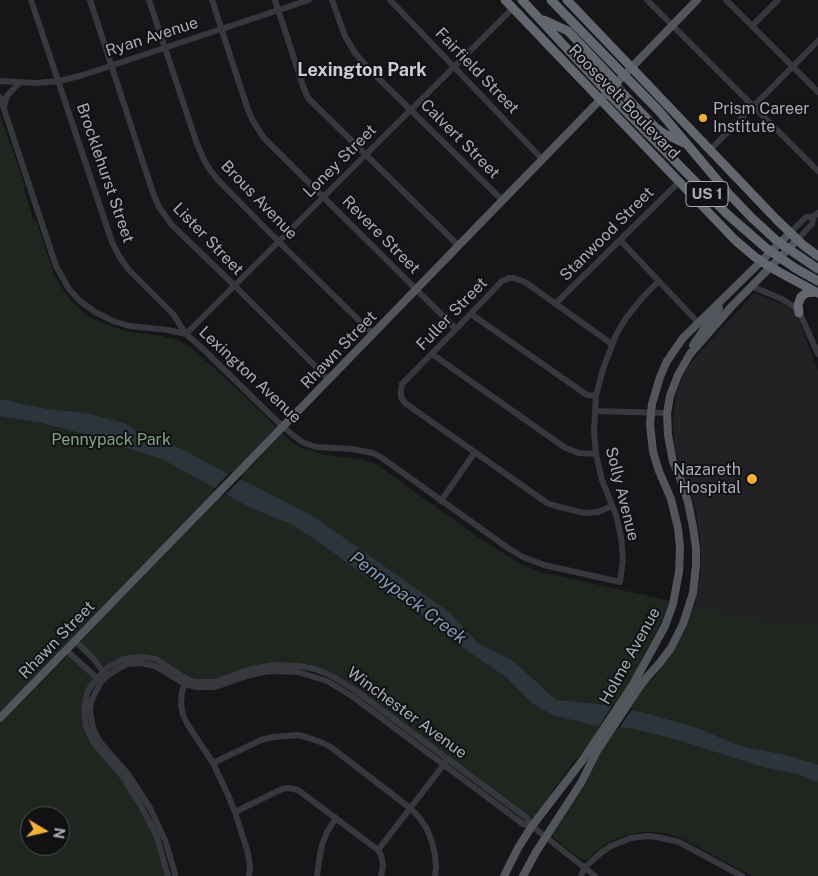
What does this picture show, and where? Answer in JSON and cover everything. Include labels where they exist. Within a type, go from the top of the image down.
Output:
[{"type":"highway","name":"Roosevelt Boulevard","points":[[505,0],[742,246],[817,293]]},
{"type":"highway","name":"Roosevelt Boulevard","points":[[521,0],[608,93],[740,226],[780,258],[818,281]]},
{"type":"highway","points":[[521,0],[538,35]]},
{"type":"highway","name":"Roosevelt Boulevard","points":[[551,0],[660,112],[728,193],[752,218],[777,241],[818,268]]},
{"type":"highway","name":"Roosevelt Boulevard","points":[[567,0],[710,150],[791,239],[818,256]]},
{"type":"highway","points":[[536,14],[568,31],[659,130],[683,142],[692,150]]},
{"type":"highway","points":[[799,312],[798,305],[801,297],[806,293],[817,293]]},
{"type":"main road","name":"Rhawn Street","points":[[0,718],[698,0]]},
{"type":"main road","name":"Holme Avenue","points":[[635,688],[659,664],[671,648],[684,624],[692,593],[696,565],[695,537],[690,510],[669,446],[667,413],[670,396],[704,328],[729,294],[768,262],[791,239]]},
{"type":"main road","name":"Holme Avenue","points":[[504,876],[532,826],[599,741],[635,688],[674,604],[679,572],[680,547],[678,528],[653,452],[650,424],[655,393],[660,377],[667,361],[683,338],[704,328],[732,306],[751,286],[768,262]]},
{"type":"main road","name":"Holme Avenue","points":[[523,876],[581,783],[597,750],[599,741]]},
{"type":"street","name":"Brocklehurst Street","points":[[31,0],[116,252],[128,269],[173,314],[186,334]]},
{"type":"street","name":"Lister Street","points":[[90,0],[158,207],[172,225],[329,380]]},
{"type":"street","name":"Brous Avenue","points":[[149,0],[204,160],[218,180],[373,334]]},
{"type":"street","name":"Revere Street","points":[[212,0],[248,110],[264,138],[456,329]]},
{"type":"street","points":[[275,0],[308,98],[458,246]]},
{"type":"street","name":"Ryan Avenue","points":[[0,81],[36,83],[59,81],[83,75],[309,0]]},
{"type":"street","name":"Calvert Street","points":[[332,0],[345,36],[366,66],[503,201]]},
{"type":"street","name":"Fairfield Street","points":[[390,0],[543,160]]},
{"type":"street","points":[[646,0],[818,171]]},
{"type":"street","points":[[726,0],[818,92]]},
{"type":"street","points":[[752,26],[778,0]]},
{"type":"street","name":"Loney Street","points":[[186,334],[513,8]]},
{"type":"street","points":[[710,150],[818,42]]},
{"type":"street","points":[[3,108],[7,96],[20,83]]},
{"type":"street","name":"Lexington Avenue","points":[[0,97],[56,266],[69,290],[80,301],[95,312],[129,326],[186,334],[283,427],[302,442],[316,447],[352,449],[373,453],[523,557],[544,564],[620,582]]},
{"type":"street","name":"Stanwood Street","points":[[555,304],[679,182]]},
{"type":"street","points":[[791,239],[812,224],[816,215]]},
{"type":"street","points":[[620,240],[704,328]]},
{"type":"street","name":"Fuller Street","points":[[475,452],[405,403],[401,397],[402,384],[502,281],[509,278],[521,280],[555,304]]},
{"type":"street","name":"Solly Avenue","points":[[620,582],[622,560],[621,537],[616,515],[602,480],[596,454],[594,431],[596,396],[603,368],[612,344],[625,320],[643,296],[659,281]]},
{"type":"street","points":[[751,286],[782,299],[799,312],[818,354]]},
{"type":"street","points":[[555,304],[612,344]]},
{"type":"street","points":[[471,314],[587,395],[596,396]]},
{"type":"street","points":[[432,354],[564,447],[578,453],[596,454]]},
{"type":"street","points":[[595,411],[667,413]]},
{"type":"street","points":[[440,500],[475,452],[546,503],[584,513],[598,512],[612,506]]},
{"type":"street","points":[[75,640],[105,674]]},
{"type":"street","points":[[66,650],[99,680]]},
{"type":"street","name":"Winchester Avenue","points":[[175,876],[165,840],[150,808],[126,776],[93,742],[86,726],[84,710],[88,692],[105,674],[128,664],[155,666],[195,687],[215,687],[271,668],[311,675],[327,681],[366,702],[446,762],[523,824],[532,826],[595,876]]},
{"type":"street","points":[[186,681],[181,704],[183,715],[213,763],[235,812],[248,852],[249,876]]},
{"type":"street","points":[[213,763],[267,738],[298,735],[323,743],[410,808],[419,817],[432,842],[436,867],[435,876]]},
{"type":"street","points":[[378,850],[446,762]]},
{"type":"street","name":"Winchester Avenue","points":[[126,776],[150,821],[160,845],[168,876]]},
{"type":"street","points":[[235,812],[282,789],[298,790],[378,850],[383,867],[381,876]]},
{"type":"street","points":[[317,876],[323,842],[336,818]]},
{"type":"street","points":[[581,876],[584,868],[602,852],[621,842],[639,837],[657,836],[679,842],[742,876]]},
{"type":"shaded area","name":"Nazareth Hospital","points":[[754,293],[782,304],[793,312],[798,319],[818,370],[818,638],[688,624],[695,603],[700,575],[700,537],[696,511],[674,444],[673,422],[676,396],[681,380],[689,365]]},
{"type":"green space","name":"Pennypack Park","points":[[0,115],[25,186],[23,186],[33,219],[36,220],[55,278],[71,301],[89,317],[110,326],[125,331],[162,336],[180,341],[194,350],[238,390],[276,427],[243,464],[249,469],[284,434],[290,441],[302,448],[326,455],[362,459],[378,465],[478,537],[522,565],[541,572],[670,601],[633,679],[642,689],[659,672],[669,658],[684,632],[693,606],[780,625],[805,624],[818,626],[818,876],[752,876],[683,839],[669,834],[652,832],[640,832],[621,837],[604,845],[588,859],[580,859],[552,836],[584,787],[599,755],[585,750],[573,762],[531,820],[371,699],[307,665],[208,680],[196,679],[169,663],[152,656],[103,665],[82,644],[82,640],[199,519],[194,513],[0,712]]},
{"type":"green space","points":[[66,657],[71,657],[92,678],[84,726],[126,784],[153,833],[167,876],[0,876],[0,724]]},
{"type":"water","name":"Pennypack Creek","points":[[0,399],[47,409],[85,413],[124,423],[141,434],[182,449],[316,518],[449,612],[478,643],[513,661],[556,700],[606,705],[645,713],[697,728],[740,746],[790,756],[818,765],[818,782],[798,774],[763,767],[678,740],[631,728],[597,726],[552,715],[532,703],[506,677],[459,645],[425,616],[394,597],[293,525],[249,507],[162,459],[88,435],[42,423],[0,416]]},
{"type":"pier","points":[[230,472],[243,477],[224,496],[213,490]]},
{"type":"pier","points":[[613,704],[633,708],[618,730],[598,728]]},
{"type":"place","name":"Prism Career Institute","points":[[703,118]]},
{"type":"place","name":"Nazareth Hospital","points":[[752,479]]},
{"type":"district","name":"Lexington Park","points":[[362,70]]}]
